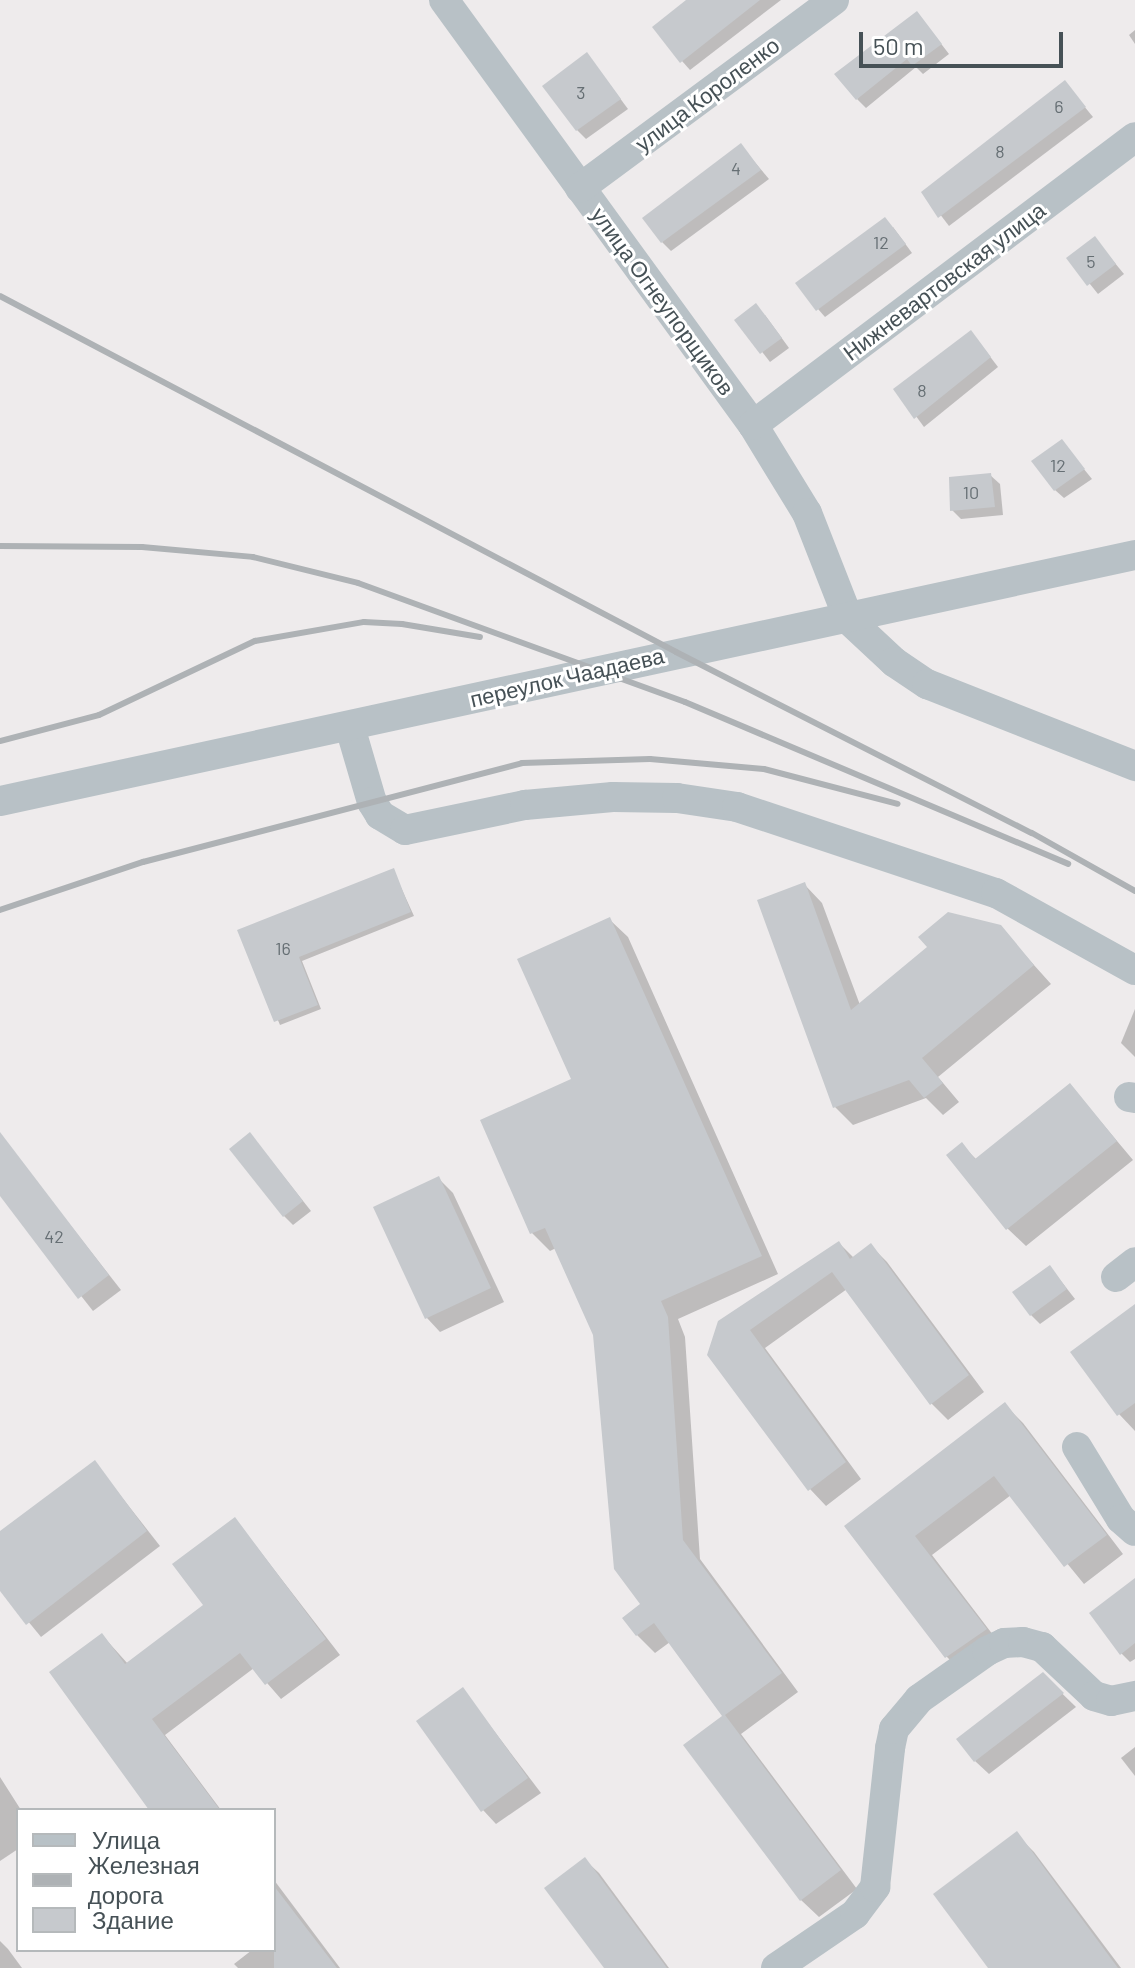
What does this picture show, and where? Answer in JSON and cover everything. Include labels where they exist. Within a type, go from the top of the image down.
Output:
[{"type":"street","name":"улица Огнеупорщиков","points":[[444,0],[753,425],[807,513],[849,620]]},
{"type":"street","name":"улица Короленко","points":[[580,188],[834,0]]},
{"type":"street","name":"Нижневартовская улица","points":[[753,425],[1135,137]]},
{"type":"street","name":"переулок Чаадаева","points":[[0,801],[350,727],[676,652],[849,620],[1135,555]]},
{"type":"street","points":[[849,620],[894,662],[927,684],[1135,766]]},
{"type":"street","points":[[350,727],[372,802],[380,815],[405,830],[525,805],[613,797],[677,798],[737,807],[996,893],[1135,970]]},
{"type":"street","points":[[1077,1447],[1121,1519],[1135,1531]]},
{"type":"street","points":[[776,1968],[855,1914],[875,1887],[894,1729],[919,1699],[987,1651],[1004,1643],[1023,1642],[1042,1647],[1094,1696],[1111,1701],[1135,1696]]},
{"type":"building","points":[[686,0],[760,0],[680,63],[652,27]]},
{"type":"building","points":[[917,11],[942,44],[912,66],[907,59],[856,100],[834,74]]},
{"type":"building","points":[[587,52],[621,99],[576,131],[542,86]]},
{"type":"building","points":[[1065,80],[1086,107],[938,218],[921,192]]},
{"type":"building","points":[[741,143],[761,170],[661,243],[642,218]]},
{"type":"building","points":[[885,217],[906,244],[816,311],[795,283]]},
{"type":"building","points":[[1095,236],[1116,264],[1087,286],[1066,258]]},
{"type":"building","points":[[756,303],[782,338],[760,354],[734,320]]},
{"type":"building","points":[[971,330],[991,357],[914,419],[893,389]]},
{"type":"building","points":[[1062,439],[1085,469],[1054,491],[1031,461]]},
{"type":"building","points":[[991,473],[995,507],[950,511],[949,477]]},
{"type":"building","points":[[394,868],[411,912],[299,957],[318,1005],[274,1022],[237,930]]},
{"type":"building","points":[[805,882],[851,1010],[927,947],[918,937],[948,912],[1001,925],[1034,965],[922,1058],[943,1083],[924,1098],[909,1080],[833,1108],[757,900]]},
{"type":"building","points":[[610,917],[762,1256],[661,1301],[668,1317],[683,1540],[782,1673],[725,1715],[841,1870],[800,1901],[683,1745],[722,1716],[654,1623],[636,1636],[622,1618],[640,1604],[614,1569],[593,1335],[545,1228],[530,1234],[480,1120],[571,1079],[517,959]]},
{"type":"building","points":[[1070,1083],[1117,1141],[1006,1230],[946,1155],[962,1142],[975,1159]]},
{"type":"building","points":[[0,1132],[109,1275],[78,1299],[0,1196]]},
{"type":"building","points":[[250,1132],[303,1201],[283,1217],[229,1149]]},
{"type":"building","points":[[439,1176],[491,1288],[425,1319],[373,1207]]},
{"type":"building","points":[[839,1241],[850,1259],[871,1243],[969,1375],[930,1405],[832,1272],[750,1330],[846,1462],[808,1491],[707,1355],[718,1321]]},
{"type":"building","points":[[1050,1265],[1067,1289],[1030,1316],[1012,1292]]},
{"type":"building","points":[[1135,1304],[1135,1403],[1117,1416],[1070,1352]]},
{"type":"building","points":[[1005,1402],[1107,1535],[1064,1567],[994,1476],[915,1536],[987,1629],[945,1658],[844,1526]]},
{"type":"building","points":[[95,1460],[147,1531],[26,1625],[0,1591],[0,1531]]},
{"type":"building","points":[[235,1517],[326,1639],[265,1685],[240,1653],[152,1719],[219,1808],[148,1808],[49,1672],[102,1633],[125,1664],[203,1605],[172,1564]]},
{"type":"building","points":[[1135,1578],[1135,1643],[1120,1655],[1089,1613]]},
{"type":"building","points":[[1043,1672],[1064,1693],[974,1762],[956,1739]]},
{"type":"building","points":[[463,1687],[528,1778],[481,1812],[416,1721]]},
{"type":"building","points":[[1017,1831],[1118,1968],[988,1968],[933,1894]]},
{"type":"building","points":[[585,1857],[667,1968],[604,1968],[544,1888]]},
{"type":"building","points":[[276,1889],[337,1968],[274,1968],[276,1952]]},
{"type":"railway","points":[[0,296],[676,652],[1032,833],[1135,891]]},
{"type":"railway","points":[[0,546],[142,547],[253,557],[358,583],[685,702],[1068,864]]},
{"type":"railway","points":[[0,741],[99,715],[255,641],[364,622],[402,624],[480,637]]},
{"type":"railway","points":[[0,910],[143,862],[522,763],[650,759],[764,769],[898,804]]}]
